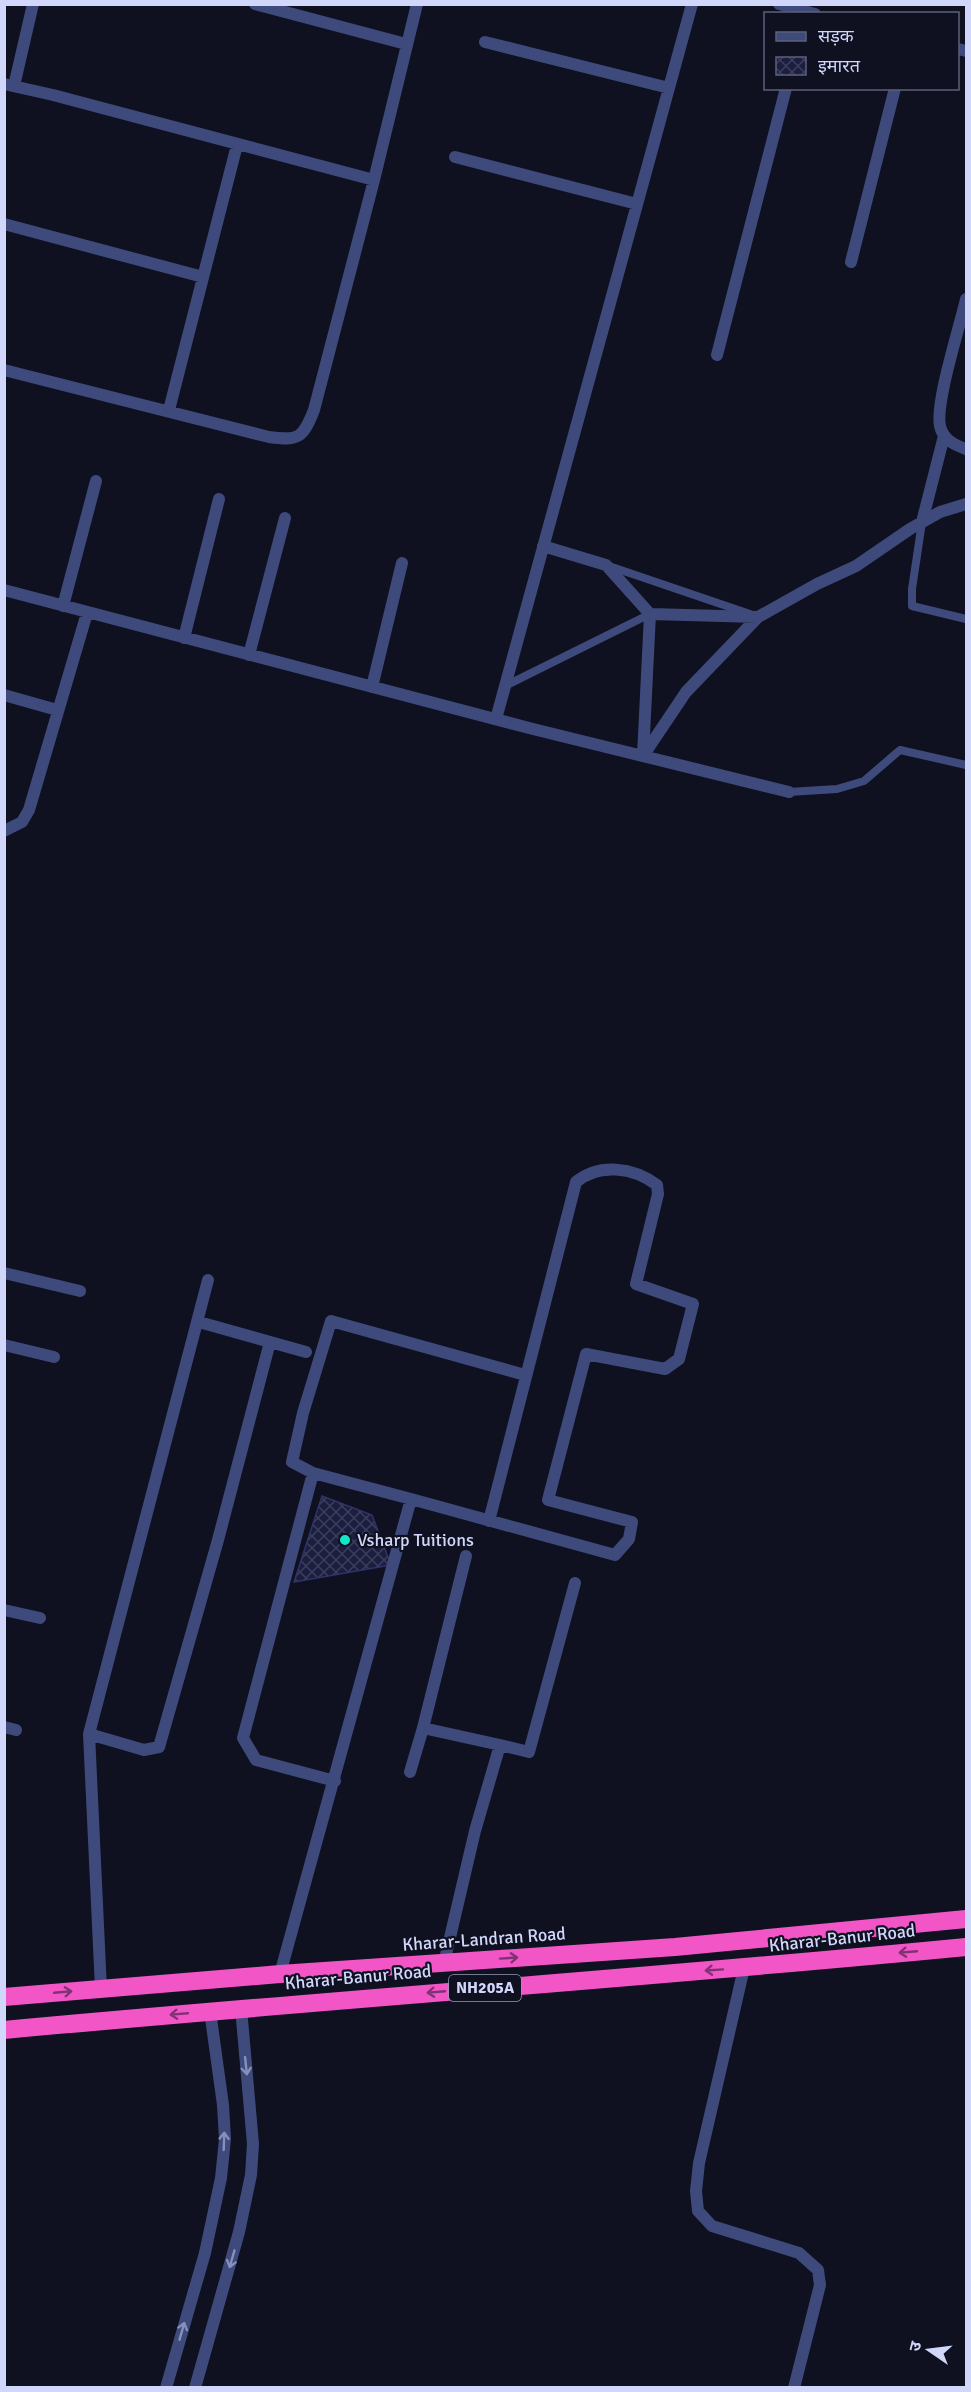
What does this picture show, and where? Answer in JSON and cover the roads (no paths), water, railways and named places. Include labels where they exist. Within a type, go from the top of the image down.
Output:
[{"type":"highway","name":"Kharar-Landran Road","points":[[4,1997],[280,1974],[675,1947],[966,1919]]},
{"type":"highway","name":"Kharar-Banur Road","points":[[4,2030],[241,2008],[744,1968],[966,1947]]},
{"type":"street","points":[[33,4],[9,85],[374,180]]},
{"type":"street","points":[[255,4],[406,44]]},
{"type":"street","points":[[4,369],[269,437],[290,440],[300,437],[308,427],[314,410],[417,4]]},
{"type":"street","points":[[496,719],[692,4]]},
{"type":"street","points":[[779,4],[805,12]]},
{"type":"street","points":[[485,42],[669,88]]},
{"type":"street","points":[[717,355],[785,90]]},
{"type":"street","points":[[851,262],[895,90]]},
{"type":"street","points":[[169,410],[237,145]]},
{"type":"street","points":[[455,157],[637,204]]},
{"type":"street","points":[[4,224],[203,277]]},
{"type":"street","points":[[966,299],[941,405],[940,427],[948,441],[966,449]]},
{"type":"street","points":[[922,522],[944,436]]},
{"type":"street","points":[[63,606],[96,481]]},
{"type":"street","points":[[184,638],[219,499]]},
{"type":"street","points":[[643,756],[686,692],[758,616],[856,566],[940,512],[966,504]]},
{"type":"street","points":[[249,655],[285,519]]},
{"type":"street","points":[[543,546],[606,565],[650,614],[643,756]]},
{"type":"street","points":[[372,687],[402,562]]},
{"type":"street","points":[[4,590],[496,719],[789,792]]},
{"type":"street","points":[[4,831],[22,822],[29,810],[87,613]]},
{"type":"street","points":[[650,614],[758,616]]},
{"type":"street","points":[[4,695],[57,710]]},
{"type":"street","points":[[489,1521],[576,1182],[594,1170],[607,1168],[648,1178],[657,1185],[658,1194],[636,1284],[693,1304],[679,1359],[665,1369],[585,1354],[548,1500],[632,1522],[629,1539],[615,1555],[489,1521],[411,1499],[313,1473],[292,1462],[303,1413],[330,1321],[525,1375]]},
{"type":"street","points":[[4,1273],[80,1291]]},
{"type":"street","points":[[101,1989],[89,1734],[199,1322],[208,1280]]},
{"type":"street","points":[[199,1322],[306,1352]]},
{"type":"street","points":[[89,1734],[144,1750],[159,1747],[270,1342]]},
{"type":"street","points":[[4,1345],[54,1357]]},
{"type":"street","points":[[313,1473],[243,1738],[256,1760],[335,1780]]},
{"type":"street","points":[[280,1974],[411,1499]]},
{"type":"street","points":[[410,1772],[466,1556]]},
{"type":"street","points":[[423,1728],[530,1752],[574,1583]]},
{"type":"street","points":[[4,1610],[40,1618]]},
{"type":"street","points":[[444,1963],[475,1831],[500,1745]]},
{"type":"street","points":[[744,1968],[699,2163],[696,2191],[698,2211],[712,2226],[799,2253],[818,2270],[820,2285],[794,2388]]},
{"type":"street","points":[[195,2388],[239,2232],[254,2144],[241,2008]]},
{"type":"street","points":[[166,2388],[204,2253],[221,2178],[225,2139],[223,2105],[210,2011]]},
{"type":"lane","points":[[922,522],[912,589],[912,606],[966,619]]},
{"type":"lane","points":[[606,565],[758,616]]},
{"type":"lane","points":[[505,686],[650,614]]},
{"type":"lane","points":[[789,792],[837,789],[864,781],[900,750],[966,765]]},
{"type":"place","name":"Vsharp Tuitions","points":[[345,1540]]}]
